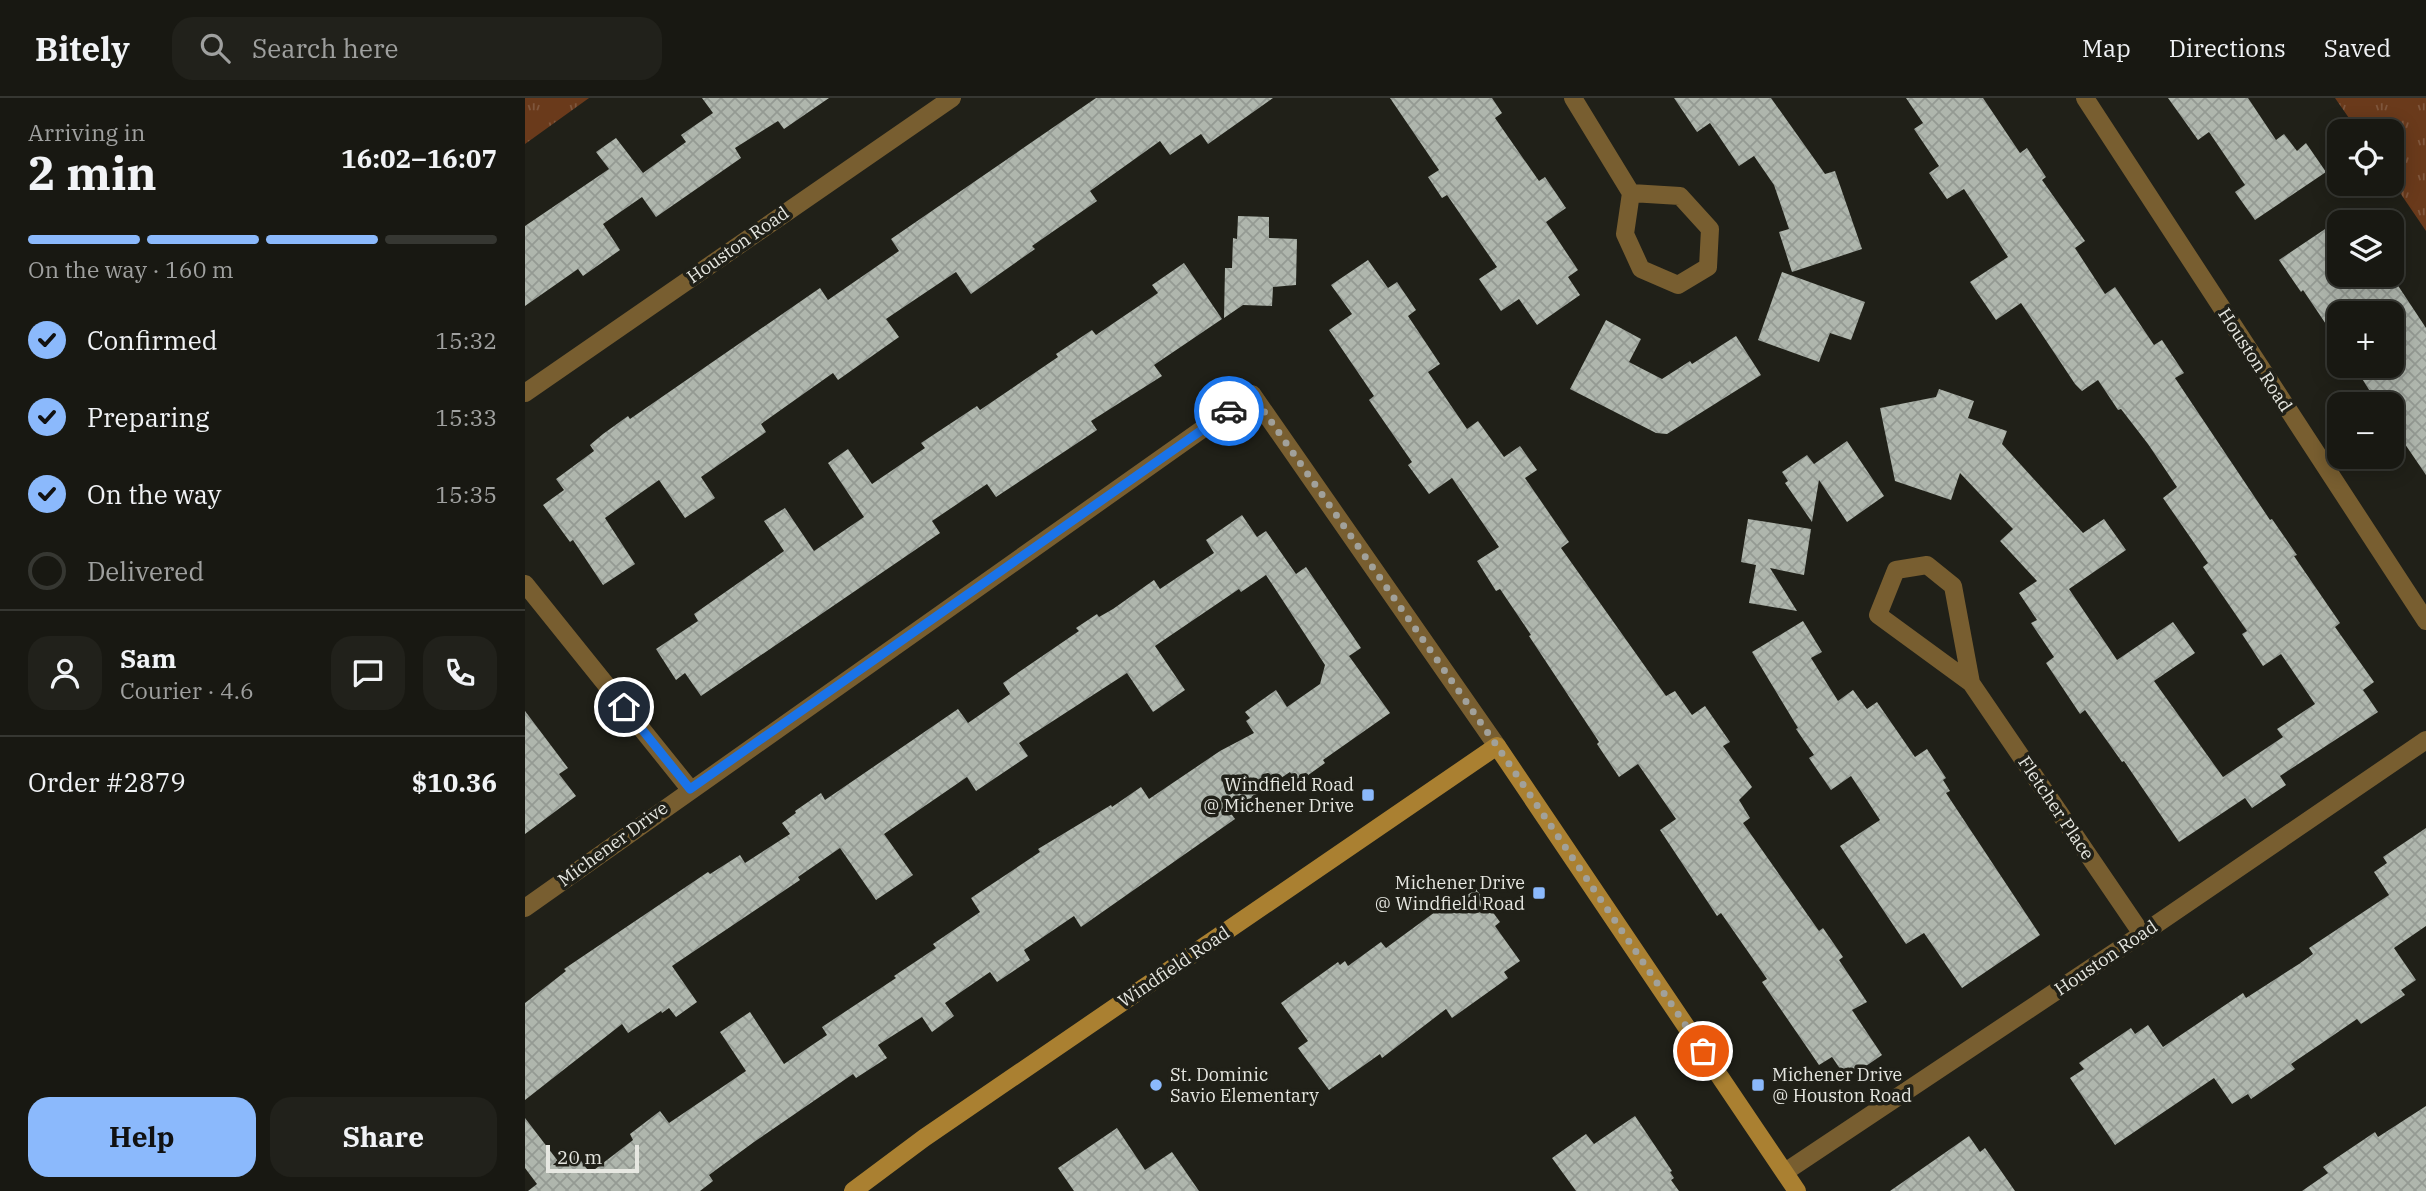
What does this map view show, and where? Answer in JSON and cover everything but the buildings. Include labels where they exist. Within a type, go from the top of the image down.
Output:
[{"type":"street","name":"Houston Road","points":[[525,393],[952,98]]},
{"type":"street","points":[[1573,98],[1631,192],[1625,234],[1641,269],[1678,285],[1708,267],[1710,229],[1680,196],[1631,192]]},
{"type":"street","name":"Houston Road","points":[[2085,98],[2426,621]]},
{"type":"street","name":"Michener Drive","points":[[525,908],[1252,394],[1497,746],[1797,1191]]},
{"type":"street","name":"Fletcher Place","points":[[1971,682],[1953,586],[1927,565],[1896,570],[1878,615],[1971,682],[2142,934]]},
{"type":"street","points":[[525,584],[690,789]]},
{"type":"street","name":"Houston Road","points":[[1785,1172],[2142,934],[2426,740]]},
{"type":"street","name":"Windfield Road","points":[[853,1191],[924,1138],[1497,746]]},
{"type":"green space","points":[[525,98],[589,98],[525,144]]},
{"type":"green space","points":[[2335,98],[2426,98],[2426,231],[2402,196],[2404,119],[2350,119]]},
{"type":"way so far","points":[[1229,411],[1252,394],[1497,746],[1703,1051]]},
{"type":"place","name":"Windfield Road @ Michener Drive","points":[[1368,795]]},
{"type":"place","name":"Michener Drive @ Windfield Road","points":[[1539,893]]},
{"type":"place","name":"St. Dominic Savio Elementary","points":[[1156,1085]]},
{"type":"place","name":"Michener Drive @ Houston Road","points":[[1758,1085]]},
{"type":"route","points":[[624,707],[690,789],[1229,411]]}]
